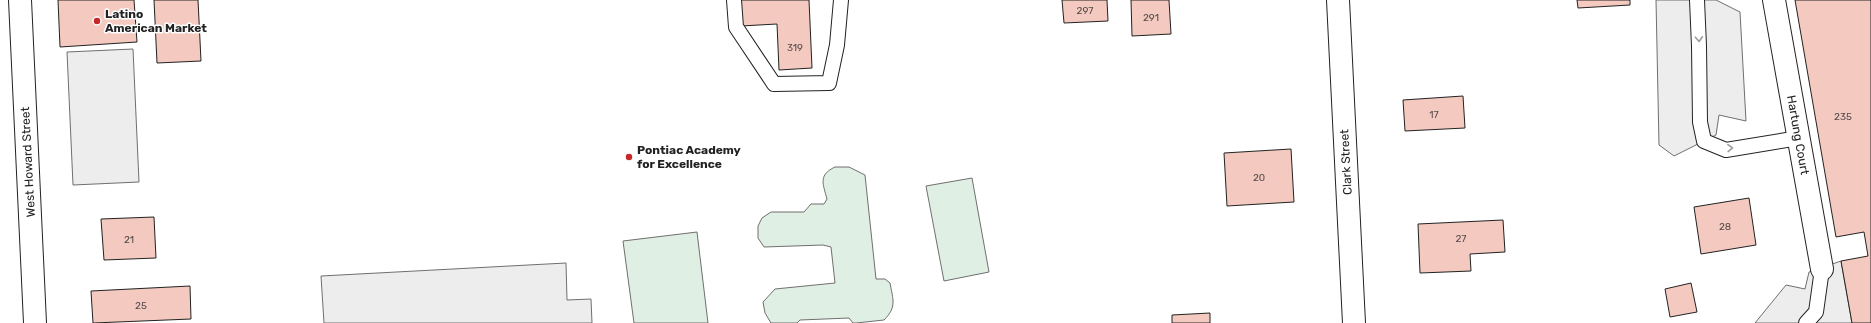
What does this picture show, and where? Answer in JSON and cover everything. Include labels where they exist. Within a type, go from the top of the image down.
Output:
[{"type":"street","name":"West Howard Street","points":[[20,0],[35,323]]},
{"type":"street","name":"Clark Street","points":[[1338,0],[1354,323]]},
{"type":"street","name":"Hartung Court","points":[[1774,0],[1822,269]]},
{"type":"lane","points":[[734,0],[736,27],[774,84],[829,83],[837,45],[841,0]]},
{"type":"lane","points":[[1696,0],[1699,46],[1700,122],[1704,141],[1726,150],[1799,138]]},
{"type":"lane","points":[[1806,323],[1816,312],[1822,269]]},
{"type":"green space","points":[[835,167],[849,167],[865,175],[876,279],[885,279],[890,283],[893,303],[891,311],[884,320],[856,323],[853,323],[849,318],[800,320],[797,323],[771,323],[765,313],[763,302],[775,289],[835,283],[831,247],[823,245],[764,247],[758,238],[758,226],[762,218],[771,212],[804,212],[811,204],[824,204],[827,199],[823,180],[826,173]]},
{"type":"green space","points":[[972,178],[989,272],[944,281],[926,186]]},
{"type":"green space","points":[[697,232],[708,323],[634,323],[623,241]]},
{"type":"shaded area","points":[[1656,0],[1716,0],[1740,12],[1746,121],[1719,115],[1716,135],[1674,156],[1659,145]]},
{"type":"shaded area","points":[[133,49],[139,182],[73,185],[67,52]]},
{"type":"shaded area","points":[[1841,261],[1852,323],[1755,323],[1786,285],[1805,289],[1809,272]]},
{"type":"shaded area","points":[[566,263],[567,300],[591,299],[592,323],[324,323],[321,276]]},
{"type":"building","name":"Latino American Market","points":[[58,0],[134,0],[137,42],[60,47]]},
{"type":"building","points":[[154,0],[198,0],[201,61],[157,63]]},
{"type":"building","points":[[740,0],[809,0],[812,68],[779,70],[777,24],[741,26]]},
{"type":"building","points":[[1062,0],[1107,0],[1108,21],[1064,23]]},
{"type":"building","points":[[1131,0],[1169,0],[1171,34],[1132,36]]},
{"type":"building","points":[[1577,0],[1630,0],[1630,5],[1578,8]]},
{"type":"building","points":[[1795,0],[1871,0],[1871,323],[1852,323],[1841,261],[1868,256],[1864,232],[1836,237]]},
{"type":"building","points":[[1463,96],[1465,128],[1405,131],[1403,100]]},
{"type":"building","points":[[1291,149],[1294,202],[1227,206],[1224,153]]},
{"type":"building","points":[[1749,198],[1756,245],[1701,254],[1694,207]]},
{"type":"building","points":[[154,217],[156,258],[104,260],[101,219]]},
{"type":"building","points":[[1503,220],[1505,252],[1470,254],[1471,271],[1420,273],[1418,224]]},
{"type":"building","points":[[1691,283],[1697,312],[1670,317],[1665,289]]},
{"type":"building","points":[[190,286],[191,319],[93,323],[91,291]]},
{"type":"building","points":[[1210,313],[1210,323],[1172,323],[1172,315]]},
{"type":"place","name":"Latino American Market","points":[[97,21]]},
{"type":"place","name":"Pontiac Academy for Excellence","points":[[629,157]]}]
